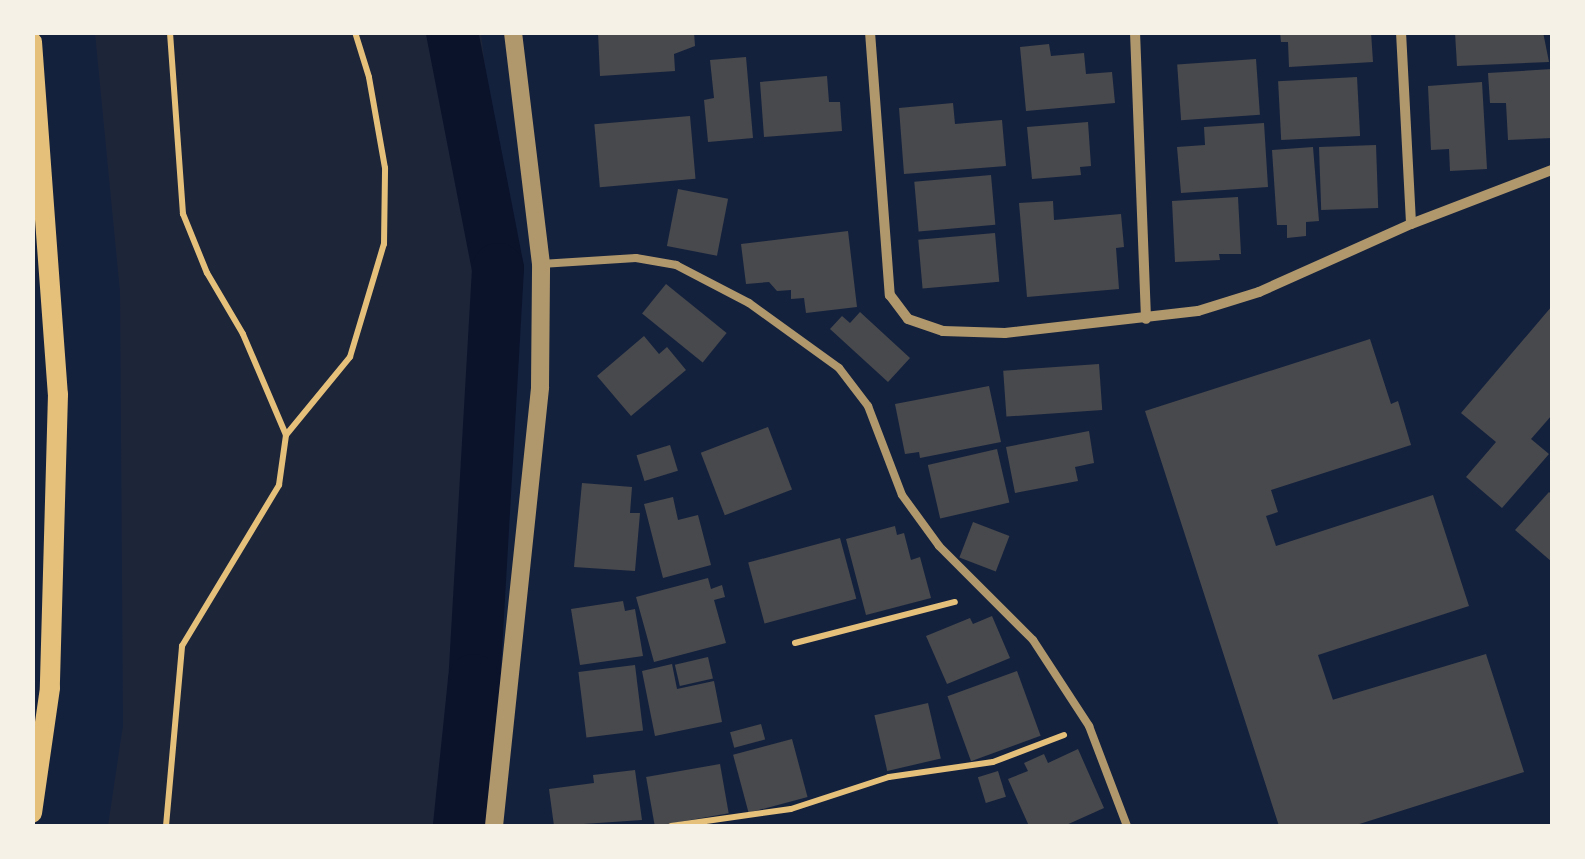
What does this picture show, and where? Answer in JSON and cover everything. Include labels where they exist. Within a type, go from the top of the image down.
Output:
[{"type":"main road","points":[[32,42],[58,394],[50,688],[32,813]]},
{"type":"street","points":[[494,826],[540,387],[541,264],[513,32]]},
{"type":"street","points":[[870,32],[890,295],[908,320],[944,332],[1005,333],[1198,310],[1258,292],[1411,224],[1552,170]]},
{"type":"street","points":[[1134,32],[1146,319]]},
{"type":"street","points":[[1401,32],[1411,224]]},
{"type":"lane","points":[[541,264],[636,258],[676,265],[749,302],[839,368],[868,406],[902,496],[939,546],[1032,640],[1089,726],[1127,826]]},
{"type":"path","points":[[166,826],[182,646],[279,485],[286,435],[244,334],[207,273],[183,214],[170,32]]},
{"type":"path","points":[[286,435],[350,357],[384,244],[384,168],[369,77],[355,32]]},
{"type":"path","points":[[796,643],[990,594]]},
{"type":"path","points":[[671,826],[792,809],[889,777],[994,762],[1089,726]]},
{"type":"shaded area","points":[[95,33],[481,33],[509,269],[485,682],[470,826],[108,826],[123,725],[120,292]]},
{"type":"building","points":[[598,32],[694,32],[695,46],[674,54],[675,71],[600,76]]},
{"type":"building","points":[[1280,32],[1371,32],[1373,62],[1289,67],[1288,42],[1281,42]]},
{"type":"building","points":[[1455,32],[1543,32],[1549,62],[1457,66]]},
{"type":"building","points":[[1049,44],[1051,56],[1084,53],[1086,74],[1112,72],[1115,103],[1026,111],[1020,47]]},
{"type":"building","points":[[746,57],[753,138],[708,142],[704,100],[714,98],[710,60]]},
{"type":"building","points":[[1256,59],[1260,115],[1181,120],[1177,65]]},
{"type":"building","points":[[1552,69],[1552,138],[1508,140],[1506,103],[1490,103],[1488,73]]},
{"type":"building","points":[[827,76],[829,102],[840,102],[842,131],[764,137],[760,82]]},
{"type":"building","points":[[1357,77],[1360,136],[1281,140],[1278,81]]},
{"type":"building","points":[[1482,82],[1487,169],[1450,171],[1449,149],[1431,150],[1428,86]]},
{"type":"building","points":[[953,103],[955,124],[1002,120],[1006,166],[904,174],[899,108]]},
{"type":"building","points":[[690,116],[695,179],[600,187],[594,124]]},
{"type":"building","points":[[1088,122],[1091,166],[1080,167],[1081,175],[1032,179],[1027,127]]},
{"type":"building","points":[[1264,123],[1268,187],[1181,193],[1177,147],[1205,145],[1204,127]]},
{"type":"building","points":[[1376,145],[1378,208],[1321,210],[1319,147]]},
{"type":"building","points":[[1313,147],[1319,221],[1306,222],[1306,236],[1287,238],[1287,225],[1277,225],[1272,150]]},
{"type":"building","points":[[991,175],[995,225],[919,232],[914,182]]},
{"type":"building","points":[[678,189],[728,199],[717,256],[667,246]]},
{"type":"building","points":[[1238,197],[1241,254],[1219,254],[1220,260],[1175,262],[1172,201]]},
{"type":"building","points":[[1053,201],[1054,220],[1121,214],[1124,247],[1116,248],[1119,289],[1027,297],[1019,203]]},
{"type":"building","points":[[848,231],[857,307],[806,313],[804,298],[791,299],[791,290],[777,291],[769,282],[746,284],[741,244]]},
{"type":"building","points":[[995,233],[999,282],[923,289],[918,240]]},
{"type":"building","points":[[666,284],[727,333],[703,363],[642,314]]},
{"type":"building","points":[[1552,306],[1552,415],[1531,439],[1549,454],[1502,508],[1466,477],[1496,442],[1461,413]]},
{"type":"building","points":[[860,312],[910,358],[888,382],[830,329],[842,316],[850,323]]},
{"type":"building","points":[[644,336],[659,354],[667,347],[686,370],[631,416],[597,376]]},
{"type":"building","points":[[1370,339],[1391,404],[1398,401],[1411,445],[1271,490],[1278,512],[1266,516],[1276,546],[1433,495],[1469,606],[1318,655],[1333,700],[1486,654],[1524,772],[1353,826],[1279,826],[1145,411]]},
{"type":"building","points":[[1099,364],[1102,410],[1006,417],[1003,371]]},
{"type":"building","points":[[989,386],[1001,442],[920,458],[919,452],[905,454],[895,404]]},
{"type":"building","points":[[768,427],[792,490],[725,515],[701,453]]},
{"type":"building","points":[[1089,431],[1094,463],[1075,467],[1078,481],[1015,493],[1006,447]]},
{"type":"building","points":[[670,445],[678,471],[644,481],[637,455]]},
{"type":"building","points":[[997,449],[1009,503],[940,519],[928,465]]},
{"type":"building","points":[[582,483],[632,487],[630,513],[640,513],[635,571],[574,567]]},
{"type":"building","points":[[1549,492],[1552,495],[1552,562],[1515,530]]},
{"type":"building","points":[[673,497],[678,520],[698,515],[711,565],[663,578],[644,504]]},
{"type":"building","points":[[973,522],[1009,536],[996,571],[959,557]]},
{"type":"building","points":[[895,526],[897,535],[904,533],[911,560],[920,557],[931,598],[866,615],[846,539]]},
{"type":"building","points":[[840,538],[856,599],[765,623],[748,563]]},
{"type":"building","points":[[708,578],[711,589],[722,585],[725,597],[714,600],[726,643],[654,662],[636,597]]},
{"type":"building","points":[[623,601],[625,611],[635,609],[643,656],[580,665],[571,609]]},
{"type":"building","points":[[992,616],[1010,658],[947,684],[926,636],[970,618],[973,624]]},
{"type":"building","points":[[708,657],[713,678],[680,686],[675,665]]},
{"type":"building","points":[[672,664],[677,689],[714,681],[722,722],[655,736],[642,671]]},
{"type":"building","points":[[635,665],[643,731],[586,737],[578,672]]},
{"type":"building","points":[[1017,671],[1041,736],[971,761],[947,696]]},
{"type":"building","points":[[928,703],[941,759],[887,771],[874,715]]},
{"type":"building","points":[[761,724],[765,739],[734,748],[730,732]]},
{"type":"building","points":[[792,739],[808,797],[749,813],[733,755]]},
{"type":"building","points":[[1078,749],[1104,808],[1064,826],[1029,826],[1008,779],[1028,771],[1024,763],[1044,754],[1048,763]]},
{"type":"building","points":[[720,764],[729,813],[655,826],[646,777]]},
{"type":"building","points":[[635,770],[642,820],[554,826],[549,789],[594,783],[593,775]]},
{"type":"building","points":[[998,771],[1006,797],[986,803],[978,777]]},
{"type":"waterway","points":[[452,32],[498,269],[474,680],[459,826]]}]
